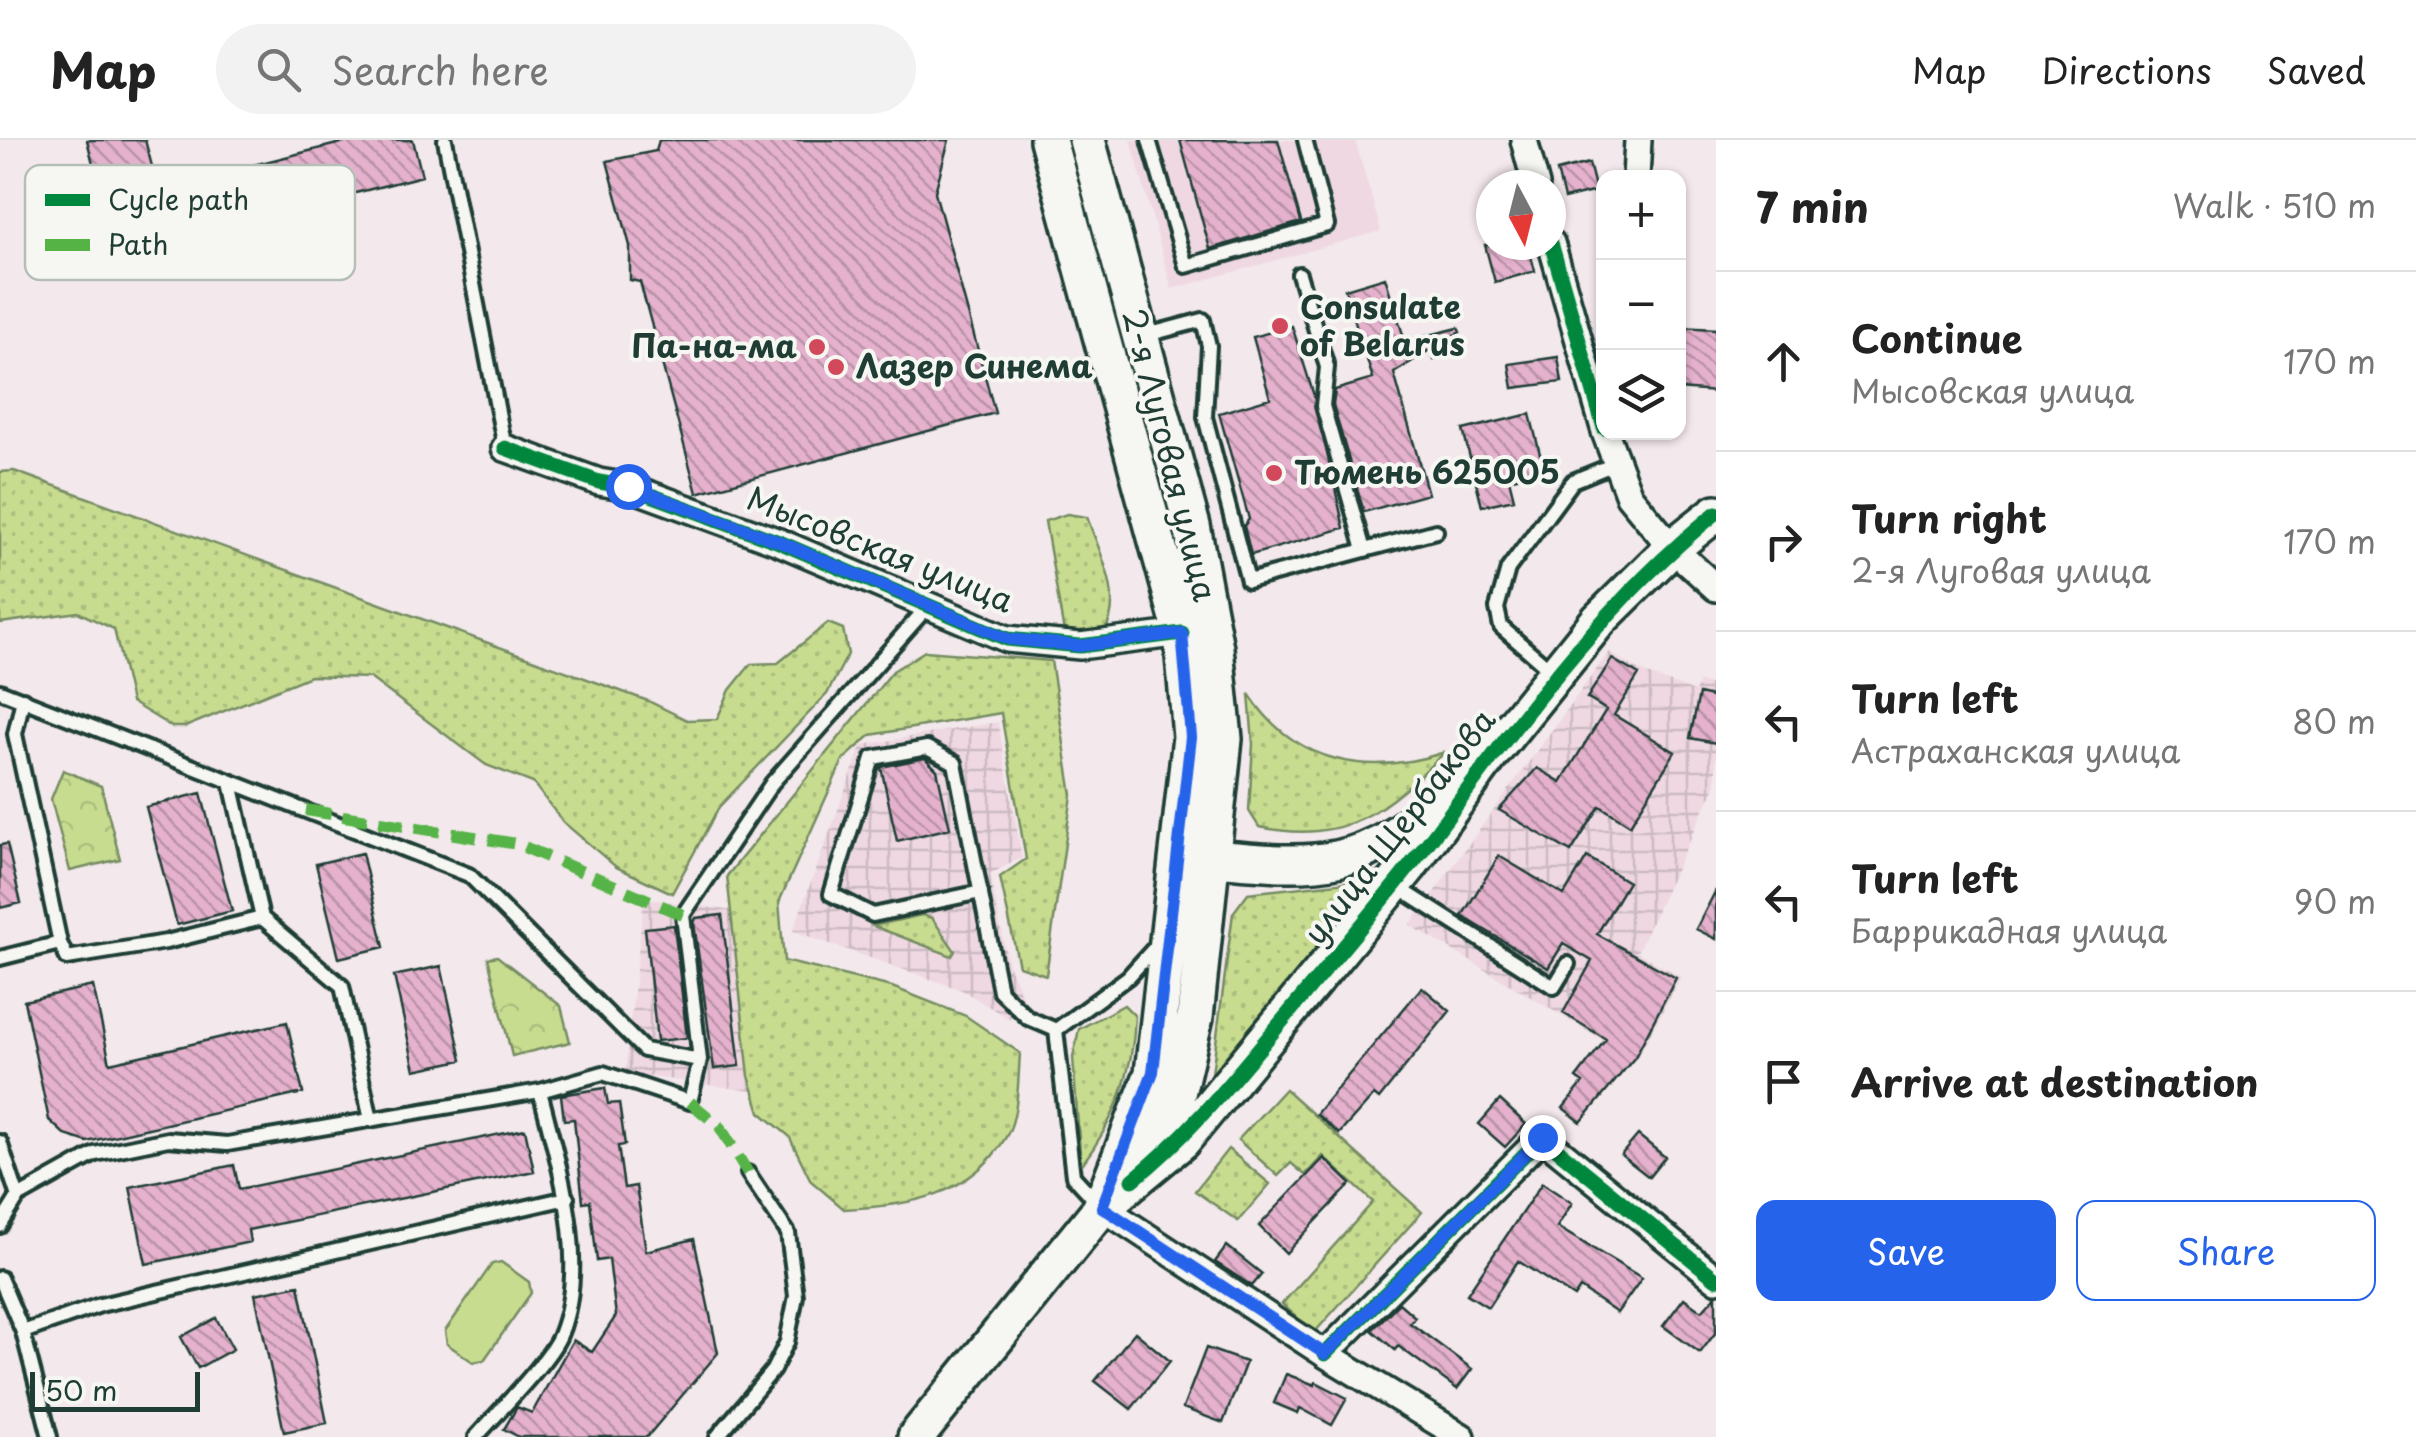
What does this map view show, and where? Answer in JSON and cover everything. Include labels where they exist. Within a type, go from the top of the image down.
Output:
[{"type":"main road","name":"2-я Луговая улица","points":[[1048,140],[1182,633],[1191,737],[1195,1017],[1172,1115],[1133,1180]]},
{"type":"main road","name":"2-я Луговая улица","points":[[1087,140],[1192,526],[1215,648],[1224,739],[1194,856],[1168,926],[1153,1072],[1102,1207]]},
{"type":"main road","name":"улица Щербакова","points":[[916,1437],[1102,1207],[1182,1141],[1394,885],[1491,754],[1599,620],[1672,548],[1716,513]]},
{"type":"main road","points":[[1194,856],[1281,864],[1359,856],[1393,839],[1491,754]]},
{"type":"street","points":[[1524,140],[1532,170]]},
{"type":"street","points":[[1636,170],[1638,140]]},
{"type":"street","points":[[1556,260],[1596,408]]},
{"type":"street","points":[[1593,400],[1596,393]]},
{"type":"street","points":[[1608,440],[1629,496],[1672,548],[1716,588]]},
{"type":"street","name":"Мысовская улица","points":[[505,448],[729,524],[1008,639],[1080,646],[1182,633]]},
{"type":"street","points":[[1325,1354],[1542,1137],[1716,1278]]},
{"type":"street","points":[[1102,1207],[1325,1354],[1462,1437]]},
{"type":"lane","points":[[445,140],[505,448]]},
{"type":"lane","points":[[1150,140],[1186,266],[1327,225],[1304,140]]},
{"type":"lane","points":[[1299,274],[1327,367],[1323,406],[1364,550]]},
{"type":"lane","points":[[1141,337],[1203,320],[1209,346],[1205,417],[1248,581],[1436,531]]},
{"type":"lane","points":[[1555,673],[1500,627],[1496,608],[1508,569],[1573,482],[1616,463]]},
{"type":"lane","points":[[0,1226],[18,1197],[95,1154],[168,1138],[227,1144],[540,1092],[603,1073],[690,1102],[700,1060],[682,915],[772,783],[929,606]]},
{"type":"lane","points":[[0,691],[469,875],[644,1050],[700,1060]]},
{"type":"lane","points":[[23,699],[15,734],[60,943],[67,958],[166,942],[262,918]]},
{"type":"lane","points":[[980,892],[873,915],[831,894],[873,758],[927,748],[955,762],[1000,991],[1028,1018],[1056,1030]]},
{"type":"lane","points":[[231,783],[262,918],[342,986],[371,1120]]},
{"type":"lane","points":[[1394,885],[1554,987],[1568,964]]},
{"type":"lane","points":[[1056,1030],[1151,956],[1168,926]]},
{"type":"lane","points":[[0,958],[60,943]]},
{"type":"lane","points":[[1056,1030],[1073,1176],[1102,1207]]},
{"type":"lane","points":[[476,1437],[560,1337],[573,1262],[567,1198],[540,1092]]},
{"type":"lane","points":[[0,1142],[18,1197]]},
{"type":"lane","points":[[717,1437],[773,1370],[787,1342],[796,1296],[788,1233],[748,1173]]},
{"type":"lane","points":[[24,1332],[100,1305],[567,1198]]},
{"type":"lane","points":[[0,1278],[24,1332],[50,1437]]},
{"type":"shaded area","points":[[1131,140],[1355,140],[1381,231],[1172,289]]},
{"type":"shaded area","points":[[1609,652],[1639,671],[1695,692],[1699,682],[1716,687],[1716,784],[1637,952],[1681,977],[1636,1060],[1410,925]]},
{"type":"shaded area","points":[[998,722],[1022,858],[990,874],[1008,964],[1023,998],[1009,1019],[962,990],[793,931],[862,745]]},
{"type":"shaded area","points":[[644,898],[767,916],[795,1097],[625,1073]]},
{"type":"green space","points":[[14,471],[648,701],[687,720],[717,719],[730,690],[751,664],[778,663],[828,623],[843,629],[848,654],[827,694],[719,807],[672,893],[616,867],[563,822],[533,783],[486,765],[370,678],[310,676],[185,727],[172,727],[131,702],[114,629],[78,612],[0,623],[0,472]]},
{"type":"green space","points":[[1067,514],[1087,517],[1111,591],[1110,619],[1104,633],[1082,640],[1063,627],[1045,521]]},
{"type":"green space","points":[[925,651],[1051,661],[1072,795],[1046,975],[1019,966],[1000,877],[1026,859],[1001,713],[871,735],[843,760],[779,902],[784,961],[892,987],[966,1016],[1020,1053],[1010,1128],[991,1157],[974,1173],[956,1185],[914,1201],[844,1209],[811,1181],[789,1136],[760,1112],[749,1076],[727,876],[893,671]]},
{"type":"green space","points":[[1249,694],[1288,737],[1336,759],[1389,763],[1445,752],[1403,791],[1363,818],[1317,831],[1259,827],[1249,811],[1253,744]]},
{"type":"green space","points":[[63,770],[101,786],[120,859],[70,871],[51,799]]},
{"type":"green space","points":[[1383,878],[1210,1089],[1233,913],[1248,893]]},
{"type":"green space","points":[[922,915],[932,918],[955,951],[952,956],[873,926]]},
{"type":"green space","points":[[497,956],[561,1006],[570,1042],[512,1056],[488,958]]},
{"type":"green space","points":[[1124,1005],[1135,1016],[1126,1077],[1104,1131],[1081,1166],[1073,1057],[1079,1029]]},
{"type":"green space","points":[[1285,1089],[1422,1212],[1314,1333],[1282,1304],[1373,1202],[1323,1156],[1305,1175],[1291,1163],[1278,1176],[1238,1140]]},
{"type":"green space","points":[[1228,1149],[1270,1184],[1238,1221],[1195,1191]]},
{"type":"green space","points":[[501,1262],[529,1282],[531,1293],[484,1360],[473,1362],[447,1344],[445,1331],[492,1264]]},
{"type":"building","points":[[87,140],[145,140],[152,165],[93,165]]},
{"type":"building","points":[[353,140],[413,140],[422,176],[355,193],[355,165],[254,165]]},
{"type":"building","name":"Па-на-ма","points":[[659,140],[949,140],[935,192],[995,413],[697,493],[640,282],[630,280],[630,246],[607,161],[656,151]]},
{"type":"building","points":[[1180,140],[1278,140],[1301,222],[1210,249]]},
{"type":"building","points":[[1589,163],[1596,191],[1566,198],[1566,170],[1561,170]]},
{"type":"building","points":[[1489,260],[1532,260],[1535,271],[1495,282]]},
{"type":"building","points":[[1385,277],[1405,341],[1458,328],[1460,332],[1451,337],[1455,354],[1434,360],[1431,349],[1394,373],[1428,494],[1364,512],[1333,405],[1335,390],[1373,379],[1345,289]]},
{"type":"building","points":[[1292,326],[1314,396],[1344,528],[1251,555],[1244,526],[1249,519],[1219,413],[1270,398],[1253,337]]},
{"type":"building","points":[[1686,327],[1716,329],[1716,392],[1686,390]]},
{"type":"building","points":[[1558,357],[1562,382],[1513,388],[1509,364]]},
{"type":"building","points":[[1530,414],[1544,470],[1509,479],[1514,499],[1482,506],[1463,430]]},
{"type":"building","points":[[1612,659],[1639,675],[1614,715],[1675,752],[1630,825],[1600,806],[1571,852],[1499,810],[1537,768],[1561,782],[1606,710],[1587,698]]},
{"type":"building","points":[[1699,694],[1716,698],[1716,743],[1690,738]]},
{"type":"building","points":[[925,758],[937,770],[950,828],[897,841],[881,767]]},
{"type":"building","points":[[201,793],[232,911],[177,925],[146,807]]},
{"type":"building","points":[[7,844],[21,903],[0,908],[0,845]]},
{"type":"building","points":[[362,853],[384,947],[339,958],[316,864]]},
{"type":"building","points":[[1499,856],[1564,895],[1587,857],[1628,882],[1597,934],[1676,978],[1635,1057],[1581,1122],[1563,1108],[1583,1083],[1576,1078],[1606,1039],[1563,1013],[1592,961],[1563,944],[1548,968],[1462,916]]},
{"type":"building","points":[[1716,890],[1716,939],[1696,929]]},
{"type":"building","points":[[722,915],[740,1066],[714,1069],[694,923],[696,918]]},
{"type":"building","points":[[674,925],[687,1038],[657,1041],[645,928]]},
{"type":"building","points":[[441,966],[462,1060],[415,1070],[394,976]]},
{"type":"building","points":[[93,986],[110,1063],[287,1022],[303,1093],[87,1142],[65,1135],[49,1120],[24,1001]]},
{"type":"building","points":[[1422,987],[1450,1011],[1379,1099],[1374,1095],[1339,1134],[1316,1114]]},
{"type":"building","points":[[605,1088],[608,1104],[619,1103],[625,1145],[618,1146],[624,1188],[636,1186],[646,1251],[694,1239],[718,1353],[647,1437],[519,1437],[504,1429],[517,1407],[532,1413],[573,1340],[592,1352],[616,1316],[609,1259],[597,1261],[590,1201],[583,1202],[574,1119],[564,1120],[561,1095]]},
{"type":"building","points":[[1500,1100],[1526,1124],[1505,1147],[1479,1124]]},
{"type":"building","points":[[525,1129],[534,1171],[248,1230],[250,1242],[146,1264],[130,1187],[234,1165],[239,1189]]},
{"type":"building","points":[[1638,1135],[1665,1157],[1649,1177],[1621,1155]]},
{"type":"building","points":[[1324,1158],[1351,1184],[1286,1253],[1259,1226]]},
{"type":"building","points":[[1542,1183],[1572,1203],[1557,1227],[1642,1278],[1617,1313],[1580,1288],[1574,1297],[1518,1261],[1488,1307],[1467,1294]]},
{"type":"building","points":[[1227,1246],[1262,1274],[1252,1286],[1215,1262]]},
{"type":"building","points":[[299,1285],[327,1423],[284,1432],[255,1294]]},
{"type":"building","points":[[1716,1295],[1716,1332],[1700,1353],[1663,1326],[1684,1298],[1702,1311]]},
{"type":"building","points":[[1399,1303],[1415,1317],[1410,1323],[1472,1369],[1457,1389],[1398,1346],[1395,1350],[1372,1330]]},
{"type":"building","points":[[216,1318],[233,1349],[198,1368],[181,1337]]},
{"type":"building","points":[[1135,1332],[1170,1361],[1131,1409],[1095,1381]]},
{"type":"building","points":[[1206,1348],[1246,1362],[1223,1423],[1183,1408]]},
{"type":"building","points":[[1286,1374],[1315,1385],[1316,1382],[1347,1398],[1332,1425],[1300,1408],[1298,1413],[1274,1403]]},
{"type":"marked path","points":[[306,810],[517,844],[683,915]]},
{"type":"marked path","points":[[690,1102],[720,1127],[748,1173]]},
{"type":"cycle path","points":[[1556,260],[1596,400]]},
{"type":"cycle path","points":[[505,448],[599,482],[629,487],[779,542],[1007,639],[1080,646],[1182,633]]},
{"type":"cycle path","points":[[1133,1180],[1195,1122],[1251,1058],[1401,878],[1566,663],[1637,585],[1716,513]]},
{"type":"cycle path","points":[[1325,1354],[1542,1137],[1716,1279]]},
{"type":"place","name":"Consulate of Belarus","points":[[1280,326]]},
{"type":"place","name":"Па-на-ма","points":[[817,347]]},
{"type":"place","name":"Лазер Синема","points":[[836,367]]},
{"type":"place","name":"Тюмень 625005","points":[[1274,473]]},
{"type":"route","points":[[628,486],[780,542],[1008,639],[1080,646],[1182,633],[1191,737],[1153,1072],[1102,1207],[1325,1354],[1542,1137]]}]
